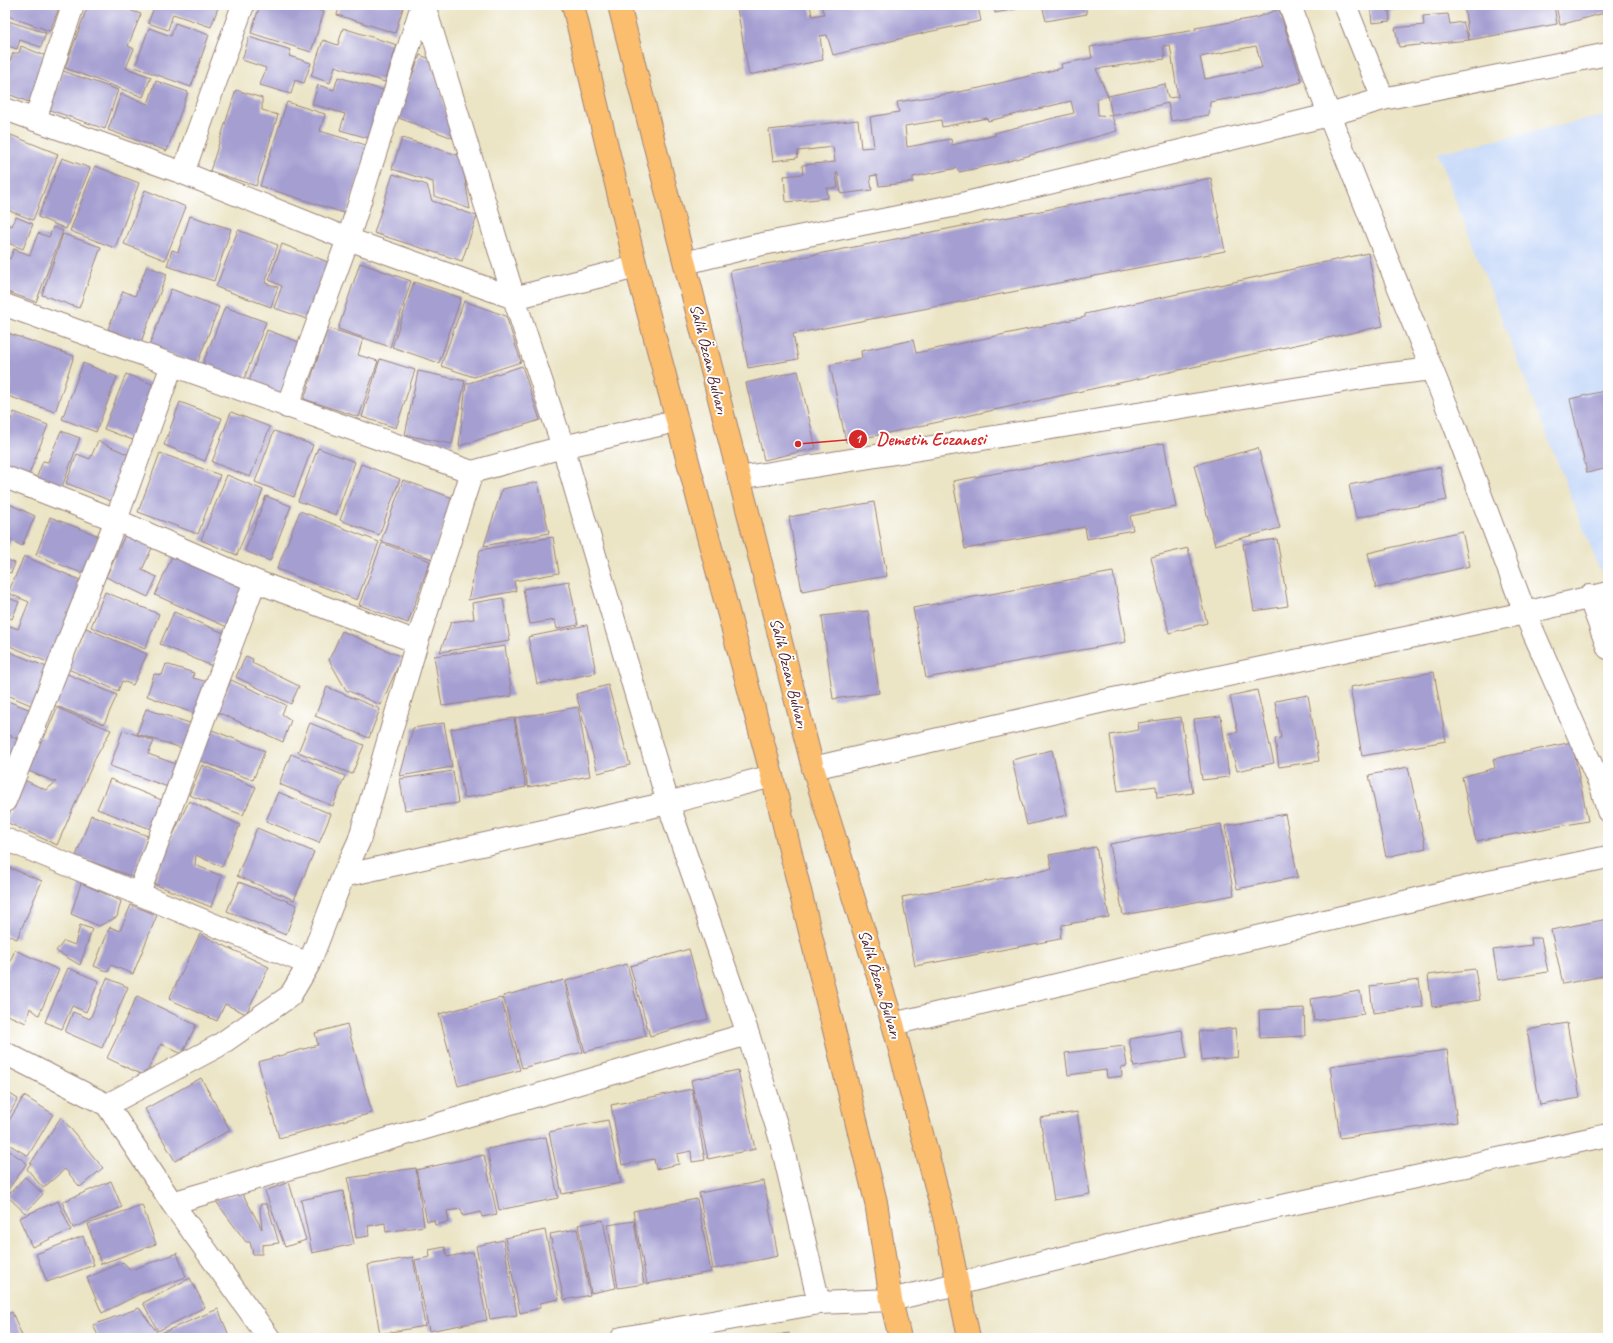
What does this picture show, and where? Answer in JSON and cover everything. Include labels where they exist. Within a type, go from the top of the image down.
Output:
[{"type":"main road","points":[[574,5],[636,267],[772,776],[876,1202],[891,1300],[900,1338]]},
{"type":"main road","name":"Salih Özcan Bulvarı","points":[[619,5],[813,768],[893,1024],[944,1217],[969,1338]]},
{"type":"street","points":[[35,120],[73,5]]},
{"type":"street","points":[[183,173],[242,5]]},
{"type":"street","points":[[287,407],[348,240],[423,5]]},
{"type":"street","points":[[423,5],[514,298],[563,446],[668,803],[748,1034],[780,1137],[819,1303]]},
{"type":"street","points":[[1290,5],[1329,115],[1431,369],[1525,613],[1602,789],[1608,811]]},
{"type":"street","points":[[1345,5],[1383,99]]},
{"type":"street","points":[[685,263],[758,245],[962,204],[1329,115],[1383,99],[1608,54]]},
{"type":"street","points":[[5,109],[183,173],[348,240],[514,298],[636,267]]},
{"type":"street","points":[[5,305],[472,472],[563,446],[676,421]]},
{"type":"street","points":[[5,801],[116,520],[172,365]]},
{"type":"street","points":[[739,478],[1367,377],[1431,369]]},
{"type":"street","points":[[107,1105],[218,1046],[290,996],[309,964],[343,876],[359,841],[418,642],[472,472]]},
{"type":"street","points":[[5,477],[116,520],[255,581],[418,642]]},
{"type":"street","points":[[140,893],[255,581]]},
{"type":"street","points":[[813,768],[1104,701],[1525,613],[1599,594],[1608,648]]},
{"type":"street","points":[[343,876],[668,803],[772,776]]},
{"type":"street","points":[[5,838],[309,964]]},
{"type":"street","points":[[893,1024],[1484,882],[1608,857]]},
{"type":"street","points":[[172,1204],[748,1034]]},
{"type":"street","points":[[5,1053],[107,1105],[172,1204],[269,1338]]},
{"type":"street","points":[[622,1338],[819,1303],[891,1300],[1209,1222],[1608,1135]]},
{"type":"shaded area","points":[[1608,115],[1608,569],[1600,571],[1437,153]]},
{"type":"building","points":[[5,5],[60,5],[50,31],[5,15]]},
{"type":"building","points":[[88,5],[115,5],[141,14],[128,46],[134,49],[126,68],[151,77],[143,97],[65,68]]},
{"type":"building","points":[[155,5],[219,5],[211,27],[173,14],[168,30],[148,23]]},
{"type":"building","points":[[260,5],[301,5],[324,12],[311,52],[251,33]]},
{"type":"building","points":[[318,5],[331,5],[330,9]]},
{"type":"building","points":[[340,5],[404,5],[395,33],[337,15]]},
{"type":"building","points":[[755,5],[810,5],[812,16],[824,14],[821,5],[984,6],[978,7],[981,21],[833,55],[827,35],[820,36],[823,60],[749,75],[737,8]]},
{"type":"building","points":[[994,5],[1015,5],[1016,9],[995,13]]},
{"type":"building","points":[[1042,5],[1085,5],[1087,14],[1046,21]]},
{"type":"building","points":[[1370,5],[1423,6],[1389,10],[1390,21],[1372,23]]},
{"type":"building","points":[[1464,5],[1554,5],[1557,24],[1469,40]]},
{"type":"building","points":[[1556,5],[1608,5],[1608,12],[1560,25]]},
{"type":"building","points":[[1279,9],[1302,82],[1261,93],[1210,102],[1209,115],[1171,121],[1168,103],[1112,116],[1117,131],[1002,163],[959,172],[957,168],[913,177],[913,182],[879,186],[877,175],[870,176],[872,190],[841,194],[838,173],[836,173],[838,188],[827,188],[828,198],[786,202],[784,176],[803,174],[802,165],[835,162],[833,147],[798,151],[797,158],[773,161],[769,130],[858,120],[861,148],[874,147],[870,117],[899,112],[897,102],[980,88],[1062,68],[1061,64],[1092,58],[1090,47],[1196,30],[1195,28],[1255,18]],"holes":[[[1170,45],[1178,97],[1168,98],[1165,84],[1108,96],[1096,69],[1165,59],[1163,46]],[[1256,46],[1262,68],[1205,79],[1200,57]],[[1108,96],[1112,116],[1098,115],[1097,99]],[[1071,101],[1074,113],[994,133],[996,135],[952,145],[951,139],[907,147],[905,126],[941,120],[942,127],[987,118],[988,121]]]},
{"type":"building","points":[[1448,14],[1450,24],[1463,22],[1469,40],[1399,47],[1395,28],[1424,25],[1423,16]]},
{"type":"building","points":[[5,20],[46,33],[41,47],[20,40],[17,49],[8,46],[5,55]]},
{"type":"building","points":[[175,23],[209,35],[191,87],[135,67],[149,28],[171,36]]},
{"type":"building","points":[[343,28],[397,45],[385,82],[335,66],[330,83],[311,76],[323,40],[338,45]]},
{"type":"building","points":[[249,37],[291,50],[289,56],[311,63],[304,83],[295,80],[291,94],[260,85],[266,68],[242,60]]},
{"type":"building","points":[[21,46],[46,56],[29,102],[5,93],[5,63],[9,64],[13,53],[19,53]]},
{"type":"building","points":[[420,55],[433,60],[453,138],[396,117]]},
{"type":"building","points":[[63,71],[118,90],[105,129],[50,110]]},
{"type":"building","points":[[338,77],[386,91],[372,139],[340,130],[345,114],[312,104],[318,85],[334,90]]},
{"type":"building","points":[[156,81],[188,92],[167,151],[108,130],[121,94],[148,104]]},
{"type":"building","points":[[236,90],[262,98],[262,110],[278,115],[256,186],[210,171]]},
{"type":"building","points":[[287,102],[325,114],[320,131],[369,146],[347,214],[260,186]]},
{"type":"building","points":[[6,133],[58,154],[33,220],[5,209]]},
{"type":"building","points":[[402,138],[461,156],[470,209],[434,196],[433,182],[392,169]]},
{"type":"building","points":[[62,158],[90,168],[66,229],[38,217]]},
{"type":"building","points":[[95,166],[139,183],[115,248],[70,231]]},
{"type":"building","points":[[393,174],[427,185],[432,201],[477,216],[462,261],[374,233]]},
{"type":"building","points":[[1211,178],[1225,251],[793,334],[798,359],[748,368],[730,271]]},
{"type":"building","points":[[145,190],[186,207],[165,260],[124,244]]},
{"type":"building","points":[[190,216],[231,229],[214,281],[167,266],[172,250],[178,252]]},
{"type":"building","points":[[16,217],[33,224],[23,249],[8,243],[5,249],[5,223],[12,226]]},
{"type":"building","points":[[53,227],[63,231],[36,302],[5,291],[5,257],[10,259],[14,249],[30,255],[38,233],[49,237]]},
{"type":"building","points":[[238,230],[278,245],[265,283],[278,287],[271,307],[216,287]]},
{"type":"building","points":[[63,234],[101,247],[79,308],[42,295]]},
{"type":"building","points":[[282,244],[333,264],[310,320],[274,308],[282,286],[269,280]]},
{"type":"building","points":[[1368,253],[1383,326],[846,442],[830,365],[862,358],[861,351],[913,340],[916,353],[1085,317],[1085,314]]},
{"type":"building","points":[[360,263],[411,281],[390,347],[338,329]]},
{"type":"building","points":[[147,266],[167,274],[141,342],[108,329],[123,291],[135,296]]},
{"type":"building","points":[[414,282],[461,298],[439,363],[392,347]]},
{"type":"building","points":[[171,289],[219,307],[197,364],[149,346]]},
{"type":"building","points":[[464,301],[506,316],[521,362],[474,377],[441,366]]},
{"type":"building","points":[[225,307],[266,322],[243,382],[202,366]]},
{"type":"building","points":[[328,328],[363,339],[358,355],[378,361],[359,417],[304,399]]},
{"type":"building","points":[[267,330],[299,342],[279,398],[247,387]]},
{"type":"building","points":[[5,332],[74,356],[55,412],[5,395]]},
{"type":"building","points":[[380,359],[415,370],[396,428],[362,417]]},
{"type":"building","points":[[83,363],[117,377],[96,432],[62,419]]},
{"type":"building","points":[[522,366],[540,420],[459,446],[466,384]]},
{"type":"building","points":[[418,371],[465,381],[452,444],[405,435]]},
{"type":"building","points":[[798,371],[816,448],[764,460],[746,383]]},
{"type":"building","points":[[126,374],[160,387],[138,442],[104,429]]},
{"type":"building","points":[[1608,390],[1608,468],[1587,473],[1570,399]]},
{"type":"building","points":[[180,402],[222,418],[205,461],[164,445]]},
{"type":"building","points":[[14,412],[48,425],[27,480],[5,472],[5,435]]},
{"type":"building","points":[[231,412],[270,427],[250,477],[212,462]]},
{"type":"building","points":[[61,431],[80,438],[62,487],[36,479],[43,461],[48,462]]},
{"type":"building","points":[[274,431],[313,445],[294,497],[255,482]]},
{"type":"building","points":[[98,441],[129,455],[111,501],[66,483],[77,454],[90,459]]},
{"type":"building","points":[[1164,443],[1176,507],[1130,516],[1133,530],[1087,539],[1085,527],[965,549],[953,481]]},
{"type":"building","points":[[318,448],[355,462],[336,515],[298,501]]},
{"type":"building","points":[[1258,448],[1280,528],[1215,545],[1194,465]]},
{"type":"building","points":[[160,453],[220,475],[198,534],[138,512]]},
{"type":"building","points":[[361,464],[400,479],[379,535],[340,520]]},
{"type":"building","points":[[1440,467],[1447,500],[1356,518],[1349,485]]},
{"type":"building","points":[[227,475],[263,490],[237,555],[201,540]]},
{"type":"building","points":[[403,480],[453,498],[432,559],[381,541]]},
{"type":"building","points":[[538,482],[549,533],[484,546],[502,489]]},
{"type":"building","points":[[266,496],[291,506],[270,561],[245,551]]},
{"type":"building","points":[[5,502],[35,516],[22,546],[11,540],[7,552],[5,551]]},
{"type":"building","points":[[874,502],[887,576],[802,591],[789,517]]},
{"type":"building","points":[[300,511],[379,542],[357,600],[277,569]]},
{"type":"building","points":[[50,517],[99,536],[84,574],[36,555]]},
{"type":"building","points":[[1462,531],[1470,566],[1376,588],[1368,553]]},
{"type":"building","points":[[125,535],[152,548],[142,570],[157,577],[148,597],[106,577]]},
{"type":"building","points":[[553,537],[559,573],[514,581],[516,591],[468,600],[480,550]]},
{"type":"building","points":[[1277,539],[1288,606],[1254,611],[1243,544]]},
{"type":"building","points":[[382,543],[430,561],[408,623],[359,605]]},
{"type":"building","points":[[1188,548],[1207,623],[1169,633],[1151,557]]},
{"type":"building","points":[[174,552],[246,585],[227,627],[155,595]]},
{"type":"building","points":[[24,556],[87,583],[52,664],[5,644],[5,624],[18,629],[29,602],[8,593]]},
{"type":"building","points":[[5,559],[15,563],[11,573],[5,571]]},
{"type":"building","points":[[1113,572],[1126,642],[926,678],[913,608]]},
{"type":"building","points":[[569,581],[578,625],[557,629],[555,620],[530,624],[523,589]]},
{"type":"building","points":[[105,592],[159,614],[145,649],[91,627]]},
{"type":"building","points":[[5,597],[19,602],[12,619],[5,616]]},
{"type":"building","points":[[503,598],[510,641],[440,652],[451,622],[474,619],[472,603]]},
{"type":"building","points":[[868,611],[879,693],[833,699],[822,616]]},
{"type":"building","points":[[174,612],[226,634],[212,666],[160,644]]},
{"type":"building","points":[[587,625],[596,673],[537,684],[528,637]]},
{"type":"building","points":[[86,628],[147,654],[133,685],[122,681],[118,691],[68,669]]},
{"type":"building","points":[[342,631],[402,657],[381,705],[346,690],[329,660]]},
{"type":"building","points":[[505,646],[512,696],[442,706],[434,656]]},
{"type":"building","points":[[5,650],[49,668],[33,706],[5,694]]},
{"type":"building","points":[[246,656],[253,659],[252,663],[299,686],[291,704],[236,677]]},
{"type":"building","points":[[166,664],[194,673],[193,678],[211,683],[201,716],[147,696],[154,674],[162,675]]},
{"type":"building","points":[[1434,672],[1446,741],[1362,756],[1350,687]]},
{"type":"building","points":[[65,673],[117,695],[104,724],[50,704]]},
{"type":"building","points":[[231,680],[286,705],[282,714],[291,720],[283,742],[215,711],[217,699],[223,700]]},
{"type":"building","points":[[608,685],[630,765],[598,773],[576,694]]},
{"type":"building","points":[[327,687],[380,709],[369,738],[315,716]]},
{"type":"building","points":[[1257,690],[1274,763],[1237,771],[1228,734],[1238,732],[1230,696]]},
{"type":"building","points":[[1308,695],[1319,761],[1279,767],[1275,739],[1281,738],[1275,701]]},
{"type":"building","points":[[5,700],[31,710],[18,739],[9,735],[18,740],[7,765],[5,764]]},
{"type":"building","points":[[578,707],[590,776],[528,787],[515,718]]},
{"type":"building","points":[[57,708],[111,730],[95,759],[57,845],[6,822],[24,780],[46,790],[56,782],[23,769],[37,735],[44,738]]},
{"type":"building","points":[[146,709],[193,724],[185,749],[137,734]]},
{"type":"building","points":[[1221,716],[1229,777],[1202,780],[1194,719]]},
{"type":"building","points":[[1181,717],[1193,793],[1157,798],[1156,786],[1118,791],[1110,735],[1139,730],[1138,723]]},
{"type":"building","points":[[514,718],[526,787],[464,798],[451,729]]},
{"type":"building","points":[[310,723],[364,745],[352,774],[298,752]]},
{"type":"building","points":[[444,723],[452,767],[400,776],[413,728]]},
{"type":"building","points":[[123,730],[154,741],[148,754],[176,764],[168,787],[110,766]]},
{"type":"building","points":[[212,730],[265,751],[253,780],[198,760]]},
{"type":"building","points":[[1572,742],[1588,821],[1476,841],[1462,777],[1495,768],[1493,759]]},
{"type":"building","points":[[1052,750],[1067,815],[1027,825],[1012,760]]},
{"type":"building","points":[[291,754],[345,776],[333,806],[279,784]]},
{"type":"building","points":[[202,765],[256,787],[243,815],[189,795]]},
{"type":"building","points":[[1408,767],[1426,848],[1386,857],[1369,775]]},
{"type":"building","points":[[453,771],[458,803],[405,810],[400,779]]},
{"type":"building","points":[[110,779],[164,801],[151,829],[97,809]]},
{"type":"building","points":[[278,792],[331,814],[319,843],[266,821]]},
{"type":"building","points":[[189,801],[240,825],[222,867],[196,855],[195,865],[222,876],[211,907],[154,884],[169,843]]},
{"type":"building","points":[[1285,814],[1298,877],[1237,889],[1225,826]]},
{"type":"building","points":[[91,815],[148,836],[133,877],[76,856]]},
{"type":"building","points":[[1221,824],[1234,895],[1123,915],[1110,844]]},
{"type":"building","points":[[257,828],[314,852],[294,900],[237,876]]},
{"type":"building","points":[[1096,847],[1109,917],[1062,925],[1060,939],[915,966],[902,897],[1052,869],[1049,855]]},
{"type":"building","points":[[5,866],[42,881],[17,939],[5,934]]},
{"type":"building","points":[[239,882],[297,905],[286,935],[227,911]]},
{"type":"building","points":[[81,883],[121,901],[117,917],[99,926],[71,914]]},
{"type":"building","points":[[131,905],[157,915],[133,974],[111,965],[108,972],[94,966],[110,927],[120,931]]},
{"type":"building","points":[[1608,919],[1608,975],[1563,984],[1551,930]]},
{"type":"building","points":[[80,925],[92,929],[80,965],[56,951],[64,941],[75,945]]},
{"type":"building","points":[[200,934],[269,967],[246,1014],[225,1004],[217,1021],[169,999]]},
{"type":"building","points":[[1531,938],[1541,938],[1548,972],[1498,980],[1493,950],[1532,945]]},
{"type":"building","points":[[689,949],[708,1019],[650,1036],[630,966]]},
{"type":"building","points":[[15,950],[59,970],[39,1015],[30,1008],[26,1023],[5,1014],[5,973]]},
{"type":"building","points":[[627,964],[646,1036],[585,1052],[566,981]]},
{"type":"building","points":[[68,968],[99,981],[86,1012],[72,1006],[62,1029],[45,1022]]},
{"type":"building","points":[[1475,969],[1480,1000],[1432,1007],[1428,975]]},
{"type":"building","points":[[107,978],[128,987],[102,1048],[65,1032],[73,1012],[90,1019]]},
{"type":"building","points":[[564,980],[583,1052],[522,1068],[503,996]]},
{"type":"building","points":[[1419,980],[1423,1007],[1373,1013],[1370,986]]},
{"type":"building","points":[[1360,991],[1364,1014],[1314,1021],[1311,999]]},
{"type":"building","points":[[137,996],[196,1025],[182,1054],[161,1044],[145,1076],[107,1058]]},
{"type":"building","points":[[501,998],[520,1070],[458,1086],[439,1014]]},
{"type":"building","points":[[1304,1008],[1305,1036],[1260,1038],[1259,1010]]},
{"type":"building","points":[[1567,1023],[1580,1098],[1540,1105],[1527,1030]]},
{"type":"building","points":[[347,1024],[372,1113],[279,1138],[258,1062],[318,1045],[315,1033]]},
{"type":"building","points":[[1235,1028],[1238,1057],[1202,1061],[1199,1032]]},
{"type":"building","points":[[1182,1030],[1187,1058],[1134,1067],[1129,1039]]},
{"type":"building","points":[[1124,1046],[1127,1066],[1121,1067],[1122,1076],[1107,1078],[1106,1070],[1068,1075],[1065,1053]]},
{"type":"building","points":[[1447,1050],[1457,1122],[1340,1138],[1330,1066]]},
{"type":"building","points":[[738,1070],[755,1149],[708,1159],[691,1080]]},
{"type":"building","points":[[201,1078],[230,1130],[175,1161],[145,1109]]},
{"type":"building","points":[[692,1089],[705,1160],[692,1162],[691,1151],[677,1154],[679,1164],[656,1169],[654,1159],[622,1165],[611,1105]]},
{"type":"building","points":[[5,1091],[18,1099],[5,1121]]},
{"type":"building","points":[[24,1096],[53,1114],[28,1156],[5,1142],[5,1127]]},
{"type":"building","points":[[1077,1112],[1090,1194],[1054,1200],[1040,1118]]},
{"type":"building","points":[[61,1117],[103,1168],[80,1187],[65,1169],[43,1188],[27,1169]]},
{"type":"building","points":[[608,1120],[621,1183],[562,1194],[549,1132]]},
{"type":"building","points":[[546,1137],[558,1198],[499,1210],[487,1149]]},
{"type":"building","points":[[5,1148],[27,1163],[5,1194]]},
{"type":"building","points":[[484,1155],[497,1214],[482,1217],[481,1212],[463,1216],[461,1209],[447,1211],[449,1222],[435,1225],[434,1220],[427,1221],[416,1170]]},
{"type":"building","points":[[416,1168],[424,1226],[386,1232],[385,1223],[368,1226],[369,1236],[356,1238],[348,1178]]},
{"type":"building","points":[[25,1177],[43,1194],[25,1213],[7,1196]]},
{"type":"building","points":[[111,1181],[122,1207],[73,1228],[62,1202]]},
{"type":"building","points":[[764,1181],[778,1256],[713,1269],[699,1193]]},
{"type":"building","points":[[289,1182],[306,1240],[285,1247],[265,1191]]},
{"type":"building","points":[[343,1191],[354,1244],[312,1253],[301,1200]]},
{"type":"building","points":[[242,1193],[262,1229],[260,1210],[261,1204],[267,1204],[279,1243],[262,1245],[262,1254],[253,1254],[250,1242],[246,1242],[215,1200]]},
{"type":"building","points":[[697,1199],[711,1272],[647,1284],[633,1211]]},
{"type":"building","points":[[58,1201],[71,1230],[32,1247],[19,1218]]},
{"type":"building","points":[[142,1205],[156,1244],[101,1264],[88,1224]]},
{"type":"building","points":[[603,1220],[616,1288],[591,1293],[578,1225]]},
{"type":"building","points":[[634,1221],[644,1284],[618,1288],[608,1225]]},
{"type":"building","points":[[577,1229],[590,1295],[564,1300],[550,1234]]},
{"type":"building","points":[[545,1230],[559,1299],[540,1303],[540,1308],[520,1313],[505,1238]]},
{"type":"building","points":[[83,1236],[94,1265],[47,1282],[36,1254]]},
{"type":"building","points":[[503,1240],[517,1315],[490,1319],[476,1246]]},
{"type":"building","points":[[445,1247],[447,1257],[473,1252],[487,1320],[429,1331],[415,1260],[430,1257],[429,1250]]},
{"type":"building","points":[[177,1253],[186,1277],[140,1294],[102,1313],[87,1278],[123,1262],[131,1270]]},
{"type":"building","points":[[413,1257],[425,1326],[380,1334],[368,1265]]},
{"type":"building","points":[[190,1278],[205,1307],[158,1331],[143,1303]]},
{"type":"building","points":[[139,1308],[157,1332],[141,1338],[99,1338],[93,1325]]},
{"type":"building","points":[[218,1309],[230,1338],[162,1338],[159,1334]]},
{"type":"building","points":[[12,1312],[23,1338],[5,1338],[5,1315]]},
{"type":"building","points":[[789,1333],[790,1338],[769,1338],[769,1337]]},
{"type":"place","name":"Demetin Eczanesi","points":[[798,444]]}]
